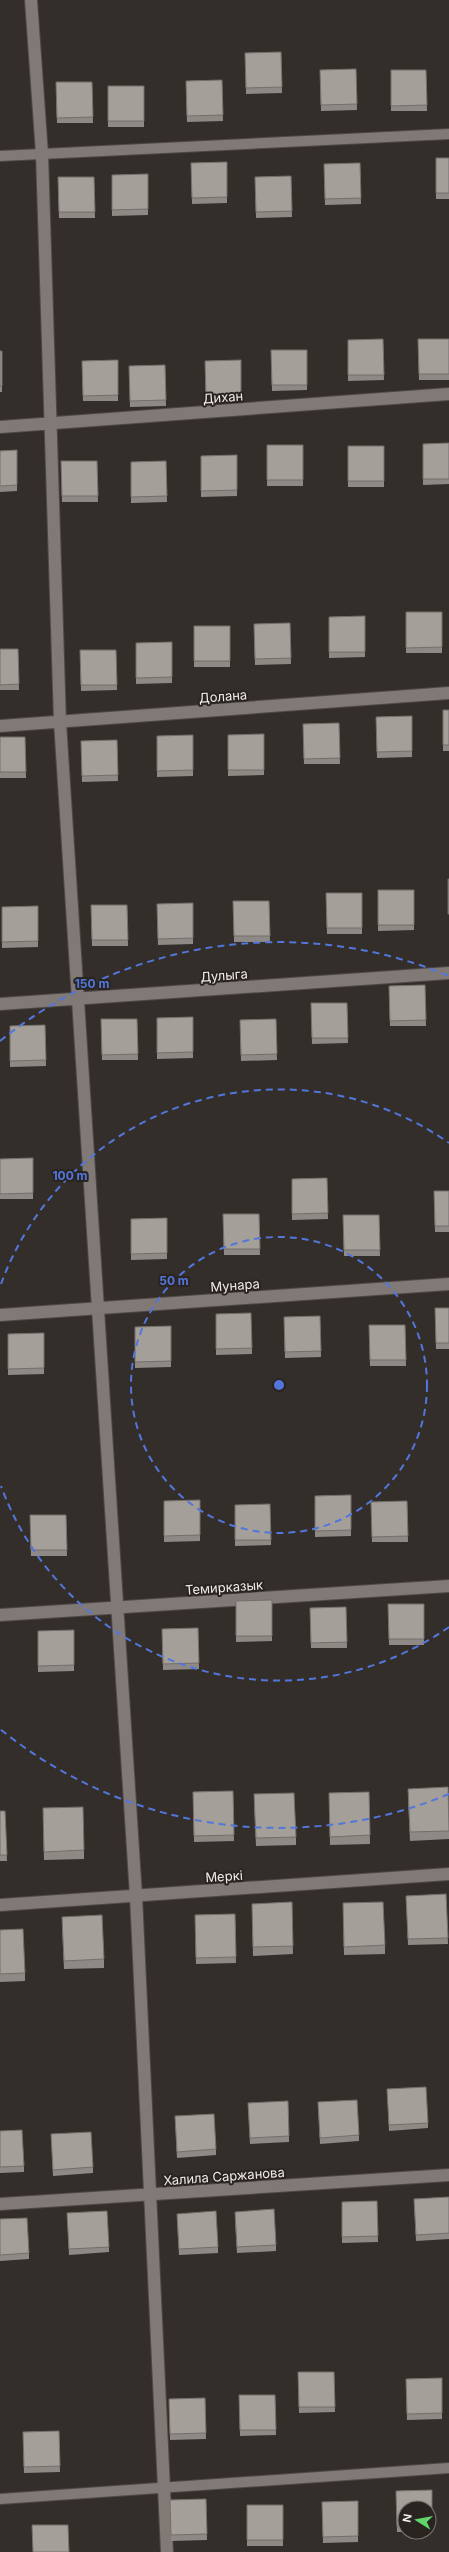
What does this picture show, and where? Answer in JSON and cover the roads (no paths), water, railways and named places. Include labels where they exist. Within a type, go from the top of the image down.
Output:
[{"type":"street","points":[[31,0],[42,154],[60,722],[136,1896],[167,2552]]},
{"type":"street","name":"Дихан","points":[[0,427],[449,394]]},
{"type":"street","name":"Долана","points":[[0,726],[449,693]]},
{"type":"street","name":"Дулыга","points":[[0,1004],[449,974]]},
{"type":"street","name":"Мунара","points":[[0,1315],[449,1284]]},
{"type":"street","name":"Темирказык","points":[[0,1615],[449,1586]]},
{"type":"street","name":"Меркі","points":[[0,1905],[449,1874]]},
{"type":"street","name":"Халила Саржанова","points":[[0,2204],[449,2175]]},
{"type":"lane","points":[[0,156],[449,134]]},
{"type":"lane","points":[[0,2499],[449,2468]]}]
